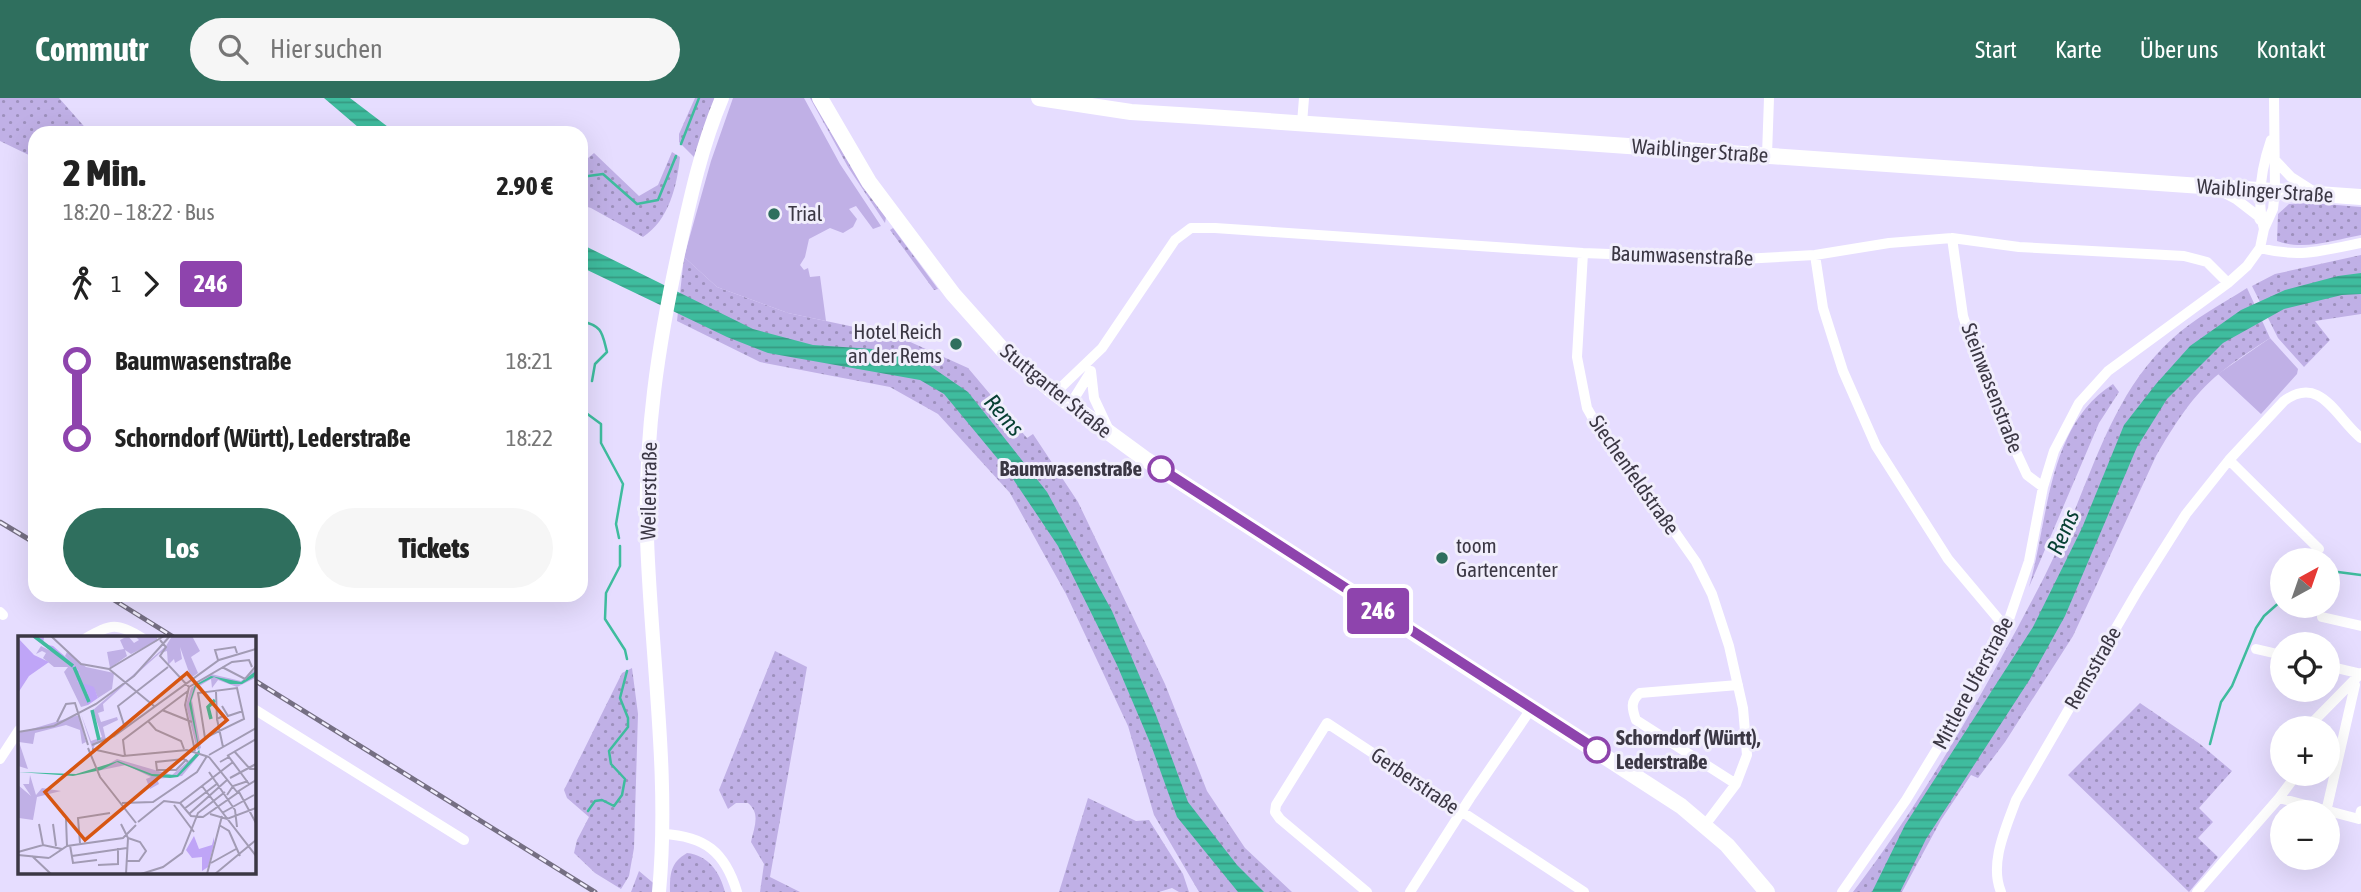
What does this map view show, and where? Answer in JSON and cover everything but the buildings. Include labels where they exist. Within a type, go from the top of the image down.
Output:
[{"type":"main road","name":"Waiblinger Straße","points":[[1039,98],[1131,112],[2361,197]]},
{"type":"main road","name":"Stuttgarter Straße","points":[[823,101],[869,182],[953,295],[1002,349],[1112,436],[1661,792],[1705,825],[1734,852],[1767,892]]},
{"type":"street","name":"Weilerstraße","points":[[659,892],[663,834],[662,773],[647,535],[651,402],[661,331],[695,174],[722,98]]},
{"type":"street","points":[[1302,123],[1304,98]]},
{"type":"street","points":[[1767,155],[1769,98]]},
{"type":"street","points":[[2267,191],[2274,159],[2274,98]]},
{"type":"street","points":[[2267,191],[2267,153],[2273,136]]},
{"type":"street","points":[[2274,159],[2291,177],[2318,194]]},
{"type":"street","points":[[2214,187],[2258,216],[2264,229]]},
{"type":"street","name":"Mittlere Uferstraße","points":[[1842,892],[1913,789],[2006,628],[2029,561],[2043,487],[2054,451],[2079,403],[2108,371],[2228,283],[2247,265],[2260,248],[2264,229],[2273,209],[2267,191]]},
{"type":"street","name":"Baumwasenstraße","points":[[1070,405],[1082,388],[1102,348],[1175,240],[1191,228],[1583,253],[1741,259],[1815,255],[1889,243],[1952,238],[2019,247],[2184,256],[2207,262],[2228,283]]},
{"type":"street","name":"Steinwasenstraße","points":[[1952,238],[1964,316],[1987,389],[2027,475],[2043,487]]},
{"type":"street","points":[[2260,248],[2284,254],[2312,253],[2361,243]]},
{"type":"street","name":"Siechenfeldstraße","points":[[1583,253],[1577,357],[1587,408],[1604,438],[1642,485],[1696,562],[1712,594],[1743,708],[1746,755],[1735,784],[1705,825]]},
{"type":"street","points":[[1815,255],[1824,308],[1843,371],[1876,446],[1948,559],[2006,628]]},
{"type":"street","name":"Baumwasenstraße","points":[[1055,393],[1102,348]]},
{"type":"street","points":[[1091,371],[1094,398],[1112,436]]},
{"type":"street","name":"Remsstraße","points":[[2001,892],[1997,883],[1997,863],[2003,834],[2016,800],[2166,545],[2201,494],[2284,401],[2300,392],[2309,391],[2322,397],[2361,438]]},
{"type":"street","points":[[2229,460],[2318,548]]},
{"type":"street","points":[[2326,618],[2361,626]]},
{"type":"street","points":[[90,636],[107,626],[128,629],[139,636]]},
{"type":"street","points":[[2256,649],[2270,652]]},
{"type":"street","points":[[2329,800],[2361,673],[2340,669]]},
{"type":"street","points":[[1735,784],[1636,720],[1632,707],[1635,697],[1640,693],[1738,685]]},
{"type":"street","points":[[2320,716],[2356,685]]},
{"type":"street","points":[[1410,892],[1531,709]]},
{"type":"street","points":[[256,710],[464,840]]},
{"type":"street","name":"Gerberstraße","points":[[1367,892],[1275,812],[1276,805],[1327,723],[1584,892]]},
{"type":"street","points":[[0,759],[18,732]]},
{"type":"street","points":[[2197,892],[2288,786]]},
{"type":"street","points":[[2340,815],[2359,820],[2361,811]]},
{"type":"street","points":[[663,834],[691,837],[714,852],[726,865],[737,892]]},
{"type":"shaded area","points":[[0,98],[59,98],[84,126],[28,126],[28,155],[0,141]]},
{"type":"shaded area","points":[[324,98],[350,98],[387,126],[357,126]]},
{"type":"shaded area","points":[[695,98],[715,98],[694,157],[679,142],[679,134]]},
{"type":"shaded area","name":"Trial","points":[[733,98],[804,98],[840,164],[881,226],[873,229],[856,206],[849,209],[857,219],[853,227],[843,233],[830,228],[809,239],[805,257],[800,265],[804,270],[808,268],[810,277],[820,276],[826,321],[788,313],[717,287],[684,257],[711,161]]},
{"type":"shaded area","points":[[810,98],[814,98],[886,217],[885,223],[848,167]]},
{"type":"shaded area","points":[[672,152],[680,157],[670,202],[659,221],[643,237],[588,207],[588,158],[594,153],[639,196],[658,185]]},
{"type":"shaded area","points":[[2289,204],[2361,207],[2361,235],[2308,245],[2277,241],[2278,214]]},
{"type":"shaded area","points":[[893,228],[938,289],[934,290],[890,230]]},
{"type":"shaded area","points":[[588,247],[753,329],[813,345],[914,355],[968,392],[1047,492],[1112,611],[1156,715],[1188,802],[1237,865],[1264,892],[1238,892],[1177,817],[1151,745],[1117,665],[1058,546],[1007,470],[944,394],[920,380],[768,353],[727,337],[588,270]]},
{"type":"shaded area","points":[[2361,255],[2361,314],[2315,321],[2330,340],[2304,367],[2278,338],[2252,286],[2275,274]]},
{"type":"shaded area","points":[[684,257],[717,287],[788,313],[897,336],[968,368],[1027,438],[1033,434],[1078,502],[1165,684],[1207,791],[1245,848],[1292,892],[1199,892],[1154,815],[1128,726],[1066,594],[1010,493],[938,414],[890,387],[760,362],[677,321]]},
{"type":"shaded area","points":[[2361,273],[2361,294],[2342,295],[2284,309],[2223,343],[2167,399],[2137,447],[2065,616],[2030,679],[1926,839],[1900,892],[1872,892],[1905,825],[2033,627],[2082,528],[2124,425],[2156,384],[2190,346],[2241,310],[2285,290]]},
{"type":"shaded area","points":[[2247,288],[2270,338],[2210,381],[2177,423],[2156,456],[2073,636],[2005,742],[1978,778],[1971,775],[1941,820],[1902,892],[1853,892],[1924,789],[1989,681],[2035,596],[2071,520],[2104,439],[2126,396],[2155,356],[2173,338]]},
{"type":"shaded area","points":[[2270,338],[2298,369],[2297,374],[2261,414],[2218,374]]},
{"type":"shaded area","points":[[2113,384],[2119,392],[2099,423],[2029,587],[2054,475],[2063,448],[2075,424],[2091,402]]},
{"type":"shaded area","points":[[775,651],[807,667],[770,877],[800,892],[760,892],[764,864],[751,842],[755,821],[752,807],[748,803],[736,803],[728,809],[719,790]]},
{"type":"shaded area","points":[[632,668],[638,714],[634,848],[629,876],[621,889],[595,873],[574,853],[577,840],[589,817],[567,798],[564,790],[622,673]]},
{"type":"shaded area","points":[[2140,703],[2200,744],[2232,771],[2199,808],[2213,822],[2198,838],[2218,857],[2189,892],[2068,775]]},
{"type":"shaded area","points":[[1088,798],[1136,821],[1149,820],[1183,874],[1189,892],[1179,892],[1172,888],[1159,892],[1059,892]]},
{"type":"shaded area","points":[[687,853],[701,857],[712,866],[725,892],[670,892],[672,870],[677,861]]},
{"type":"shaded area","points":[[639,871],[664,892],[631,892]]},
{"type":"waterway","points":[[681,144],[699,98]]},
{"type":"waterway","points":[[588,176],[603,174],[637,204],[658,200],[676,156]]},
{"type":"waterway","points":[[588,323],[600,331],[607,352],[595,364],[592,381]]},
{"type":"waterway","points":[[588,414],[601,424],[601,443],[623,484],[616,524],[619,538]]},
{"type":"waterway","points":[[620,546],[620,566],[606,593],[605,619],[625,650],[627,659]]},
{"type":"waterway","points":[[2340,572],[2361,575]]},
{"type":"waterway","points":[[2210,744],[2221,702],[2232,686],[2256,628],[2270,611]]},
{"type":"waterway","points":[[588,811],[595,801],[602,800],[614,806],[622,795],[625,779],[611,764],[609,751],[628,727],[628,718],[620,698],[627,671]]},
{"type":"railway","points":[[0,522],[28,539]]},
{"type":"railway","points":[[117,602],[172,636]]},
{"type":"railway","points":[[256,681],[595,892]]},
{"type":"bus line","name":"246","points":[[1161,469],[1597,750]]},
{"type":"place","name":"Trial","points":[[774,214]]},
{"type":"place","name":"Hotel Reich an der Rems","points":[[956,344]]},
{"type":"place","name":"Baumwasenstraße","points":[[1161,469]]},
{"type":"place","name":"toom Gartencenter","points":[[1442,558]]},
{"type":"place","name":"Schorndorf (Württ), Lederstraße","points":[[1597,750]]},
{"type":"water label","name":"Rems","points":[[1004,415]]},
{"type":"water label","name":"Rems","points":[[2063,532]]}]
